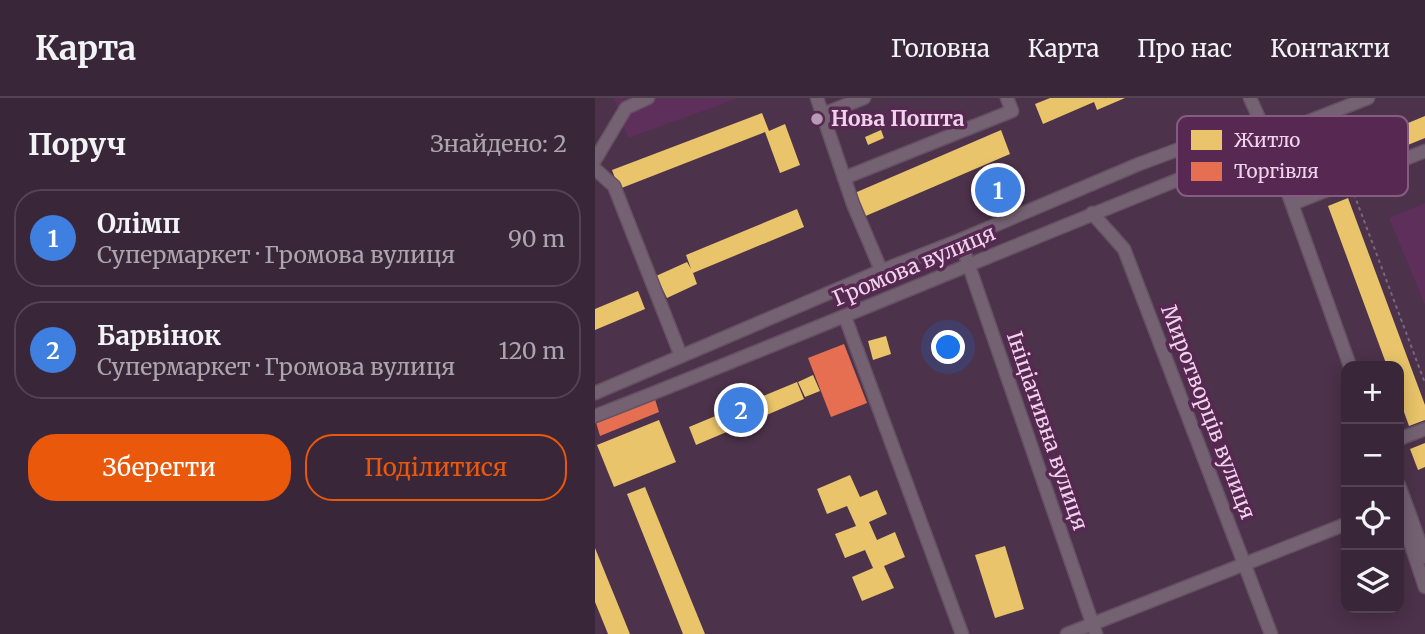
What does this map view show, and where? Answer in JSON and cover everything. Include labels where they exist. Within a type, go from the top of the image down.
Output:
[{"type":"street","points":[[595,160],[624,103],[648,98]]},
{"type":"street","points":[[817,98],[844,178],[881,270]]},
{"type":"street","points":[[823,114],[864,98]]},
{"type":"street","points":[[844,178],[1012,111],[1007,98]]},
{"type":"street","points":[[1250,98],[1257,116]]},
{"type":"street","name":"Громова вулиця","points":[[1322,116],[1368,98]]},
{"type":"street","name":"Громова вулиця","points":[[595,393],[881,270],[1177,150]]},
{"type":"street","points":[[1408,158],[1425,151]]},
{"type":"street","points":[[595,169],[614,186],[681,356]]},
{"type":"street","name":"Громова вулиця","points":[[595,416],[845,317],[969,263],[1177,179]]},
{"type":"street","points":[[1288,196],[1350,361]]},
{"type":"street","points":[[1292,196],[1350,361]]},
{"type":"street","points":[[1291,204],[1313,196]]},
{"type":"street","name":"Миротворців вулиця","points":[[1091,213],[1124,249],[1271,634]]},
{"type":"street","name":"Ініціативна вулиця","points":[[960,240],[1095,629]]},
{"type":"street","points":[[845,317],[962,634]]},
{"type":"street","points":[[1404,437],[1425,429]]},
{"type":"street","points":[[1400,487],[1425,557]]},
{"type":"street","points":[[1404,524],[1425,587]]},
{"type":"street","points":[[1067,634],[1095,629],[1341,526]]},
{"type":"path","points":[[1355,196],[1425,383]]},
{"type":"shaded area","points":[[614,98],[739,98],[628,138]]},
{"type":"shaded area","points":[[1425,203],[1425,305],[1389,218]]},
{"type":"building: Житло","points":[[1050,98],[1125,98],[1097,110],[1094,102],[1043,124],[1035,104]]},
{"type":"building: Житло","points":[[762,113],[769,131],[785,124],[800,165],[780,173],[765,132],[619,189],[612,170]]},
{"type":"building: Житло","points":[[1425,116],[1425,138],[1408,145],[1408,123]]},
{"type":"building: Житло","points":[[881,130],[884,138],[868,145],[865,137]]},
{"type":"building: Житло","points":[[1001,130],[1010,154],[861,218],[850,195]]},
{"type":"building: Житло","points":[[1348,198],[1425,405],[1425,420],[1409,426],[1404,412],[1404,361],[1385,361],[1328,206]]},
{"type":"building: Житло","points":[[797,209],[804,227],[693,273],[697,284],[667,298],[656,276],[687,262],[691,269],[686,255]]},
{"type":"building: Житло","points":[[638,291],[645,309],[595,330],[595,309]]},
{"type":"building: Житло","points":[[886,336],[891,354],[873,360],[868,341]]},
{"type":"building: Житло","points":[[813,375],[820,391],[805,397],[798,382]]},
{"type":"building: Житло","points":[[797,382],[804,399],[696,445],[689,427]]},
{"type":"building: Житло","points":[[659,420],[676,462],[614,487],[597,445]]},
{"type":"building: Житло","points":[[1425,443],[1425,467],[1418,470],[1410,449]]},
{"type":"building: Житло","points":[[850,475],[860,497],[877,490],[887,514],[869,522],[877,540],[895,532],[905,557],[884,566],[894,588],[862,601],[852,577],[873,568],[865,550],[845,558],[835,534],[856,526],[847,506],[827,514],[817,489]]},
{"type":"building: Житло","points":[[645,487],[705,634],[683,634],[627,494]]},
{"type":"building: Житло","points":[[1005,546],[1024,609],[995,618],[975,555]]},
{"type":"building: Житло","points":[[595,548],[630,634],[608,634],[595,602]]},
{"type":"building: Торгівля","points":[[844,344],[867,403],[831,417],[808,358]]},
{"type":"building: Торгівля","points":[[654,396],[659,412],[600,436],[595,419]]},
{"type":"place","name":"Нова Пошта","points":[[817,119]]},
{"type":"place","name":"Олімп","points":[[998,190]]},
{"type":"place","name":"Барвінок","points":[[741,410]]}]
